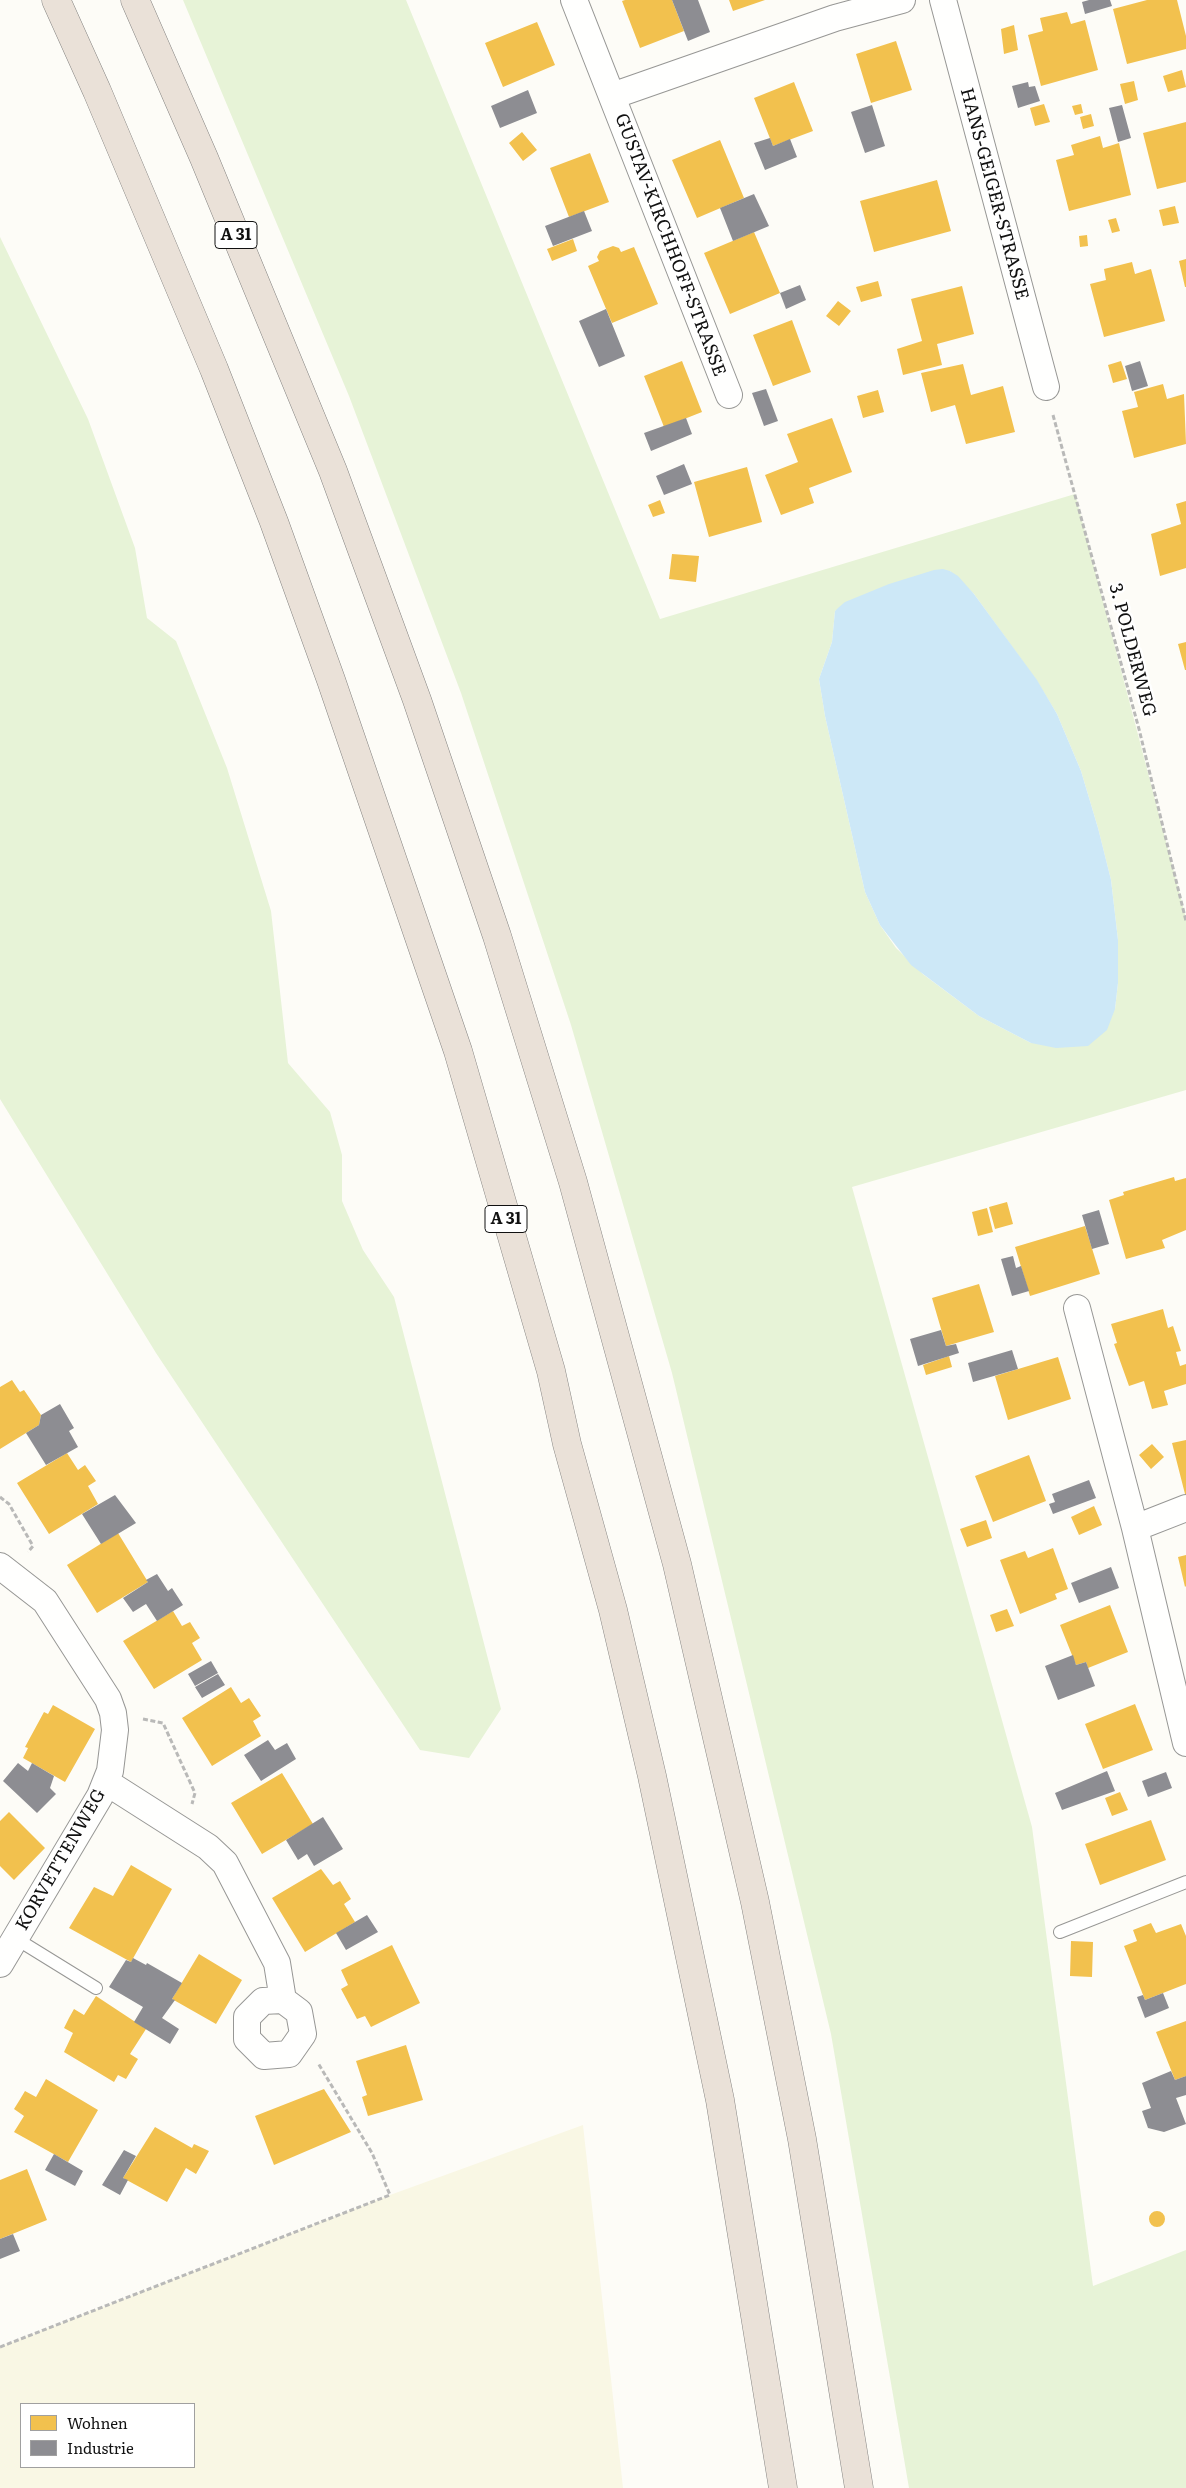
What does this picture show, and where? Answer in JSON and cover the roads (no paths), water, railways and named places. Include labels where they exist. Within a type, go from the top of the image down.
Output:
[{"type":"highway","name":"A 31","points":[[56,0],[98,91],[214,369],[274,522],[331,680],[458,1051],[551,1371],[567,1444],[614,1610],[652,1776],[723,2119],[783,2488]]},
{"type":"highway","name":"A 31","points":[[135,0],[204,158],[333,471],[417,700],[497,936],[573,1182],[677,1564],[755,1902],[802,2138],[859,2488]]},
{"type":"street","name":"GUSTAV-KIRCHHOFF-STRASSE","points":[[574,0],[729,395]]},
{"type":"street","name":"GUSTAV-KIRCHHOFF-STRASSE","points":[[612,96],[835,18],[902,0]]},
{"type":"street","name":"HANS-GEIGER-STRASSE","points":[[943,0],[1046,388]]},
{"type":"street","points":[[1077,1308],[1135,1528],[1186,1743]]},
{"type":"street","points":[[1135,1528],[1186,1508]]},
{"type":"street","name":"KORVETTENWEG","points":[[0,1964],[106,1782],[113,1756],[113,1713],[108,1699],[45,1601],[6,1570]]},
{"type":"street","name":"KORVETTENWEG","points":[[106,1782],[214,1852],[225,1863],[276,1962],[283,2000]]},
{"type":"street","points":[[283,2000],[299,2012],[303,2034],[289,2054],[264,2056],[246,2039],[247,2017],[263,2002],[283,2000]]},
{"type":"lane","points":[[1060,1932],[1186,1882]]},
{"type":"lane","points":[[15,1938],[96,1988]]},
{"type":"water","points":[[943,569],[958,576],[974,594],[1037,680],[1057,714],[1081,771],[1111,880],[1118,940],[1118,983],[1115,1009],[1107,1030],[1088,1046],[1056,1048],[1031,1043],[979,1016],[911,965],[880,925],[865,892],[825,716],[819,679],[832,642],[835,611],[845,602],[889,584]]}]
